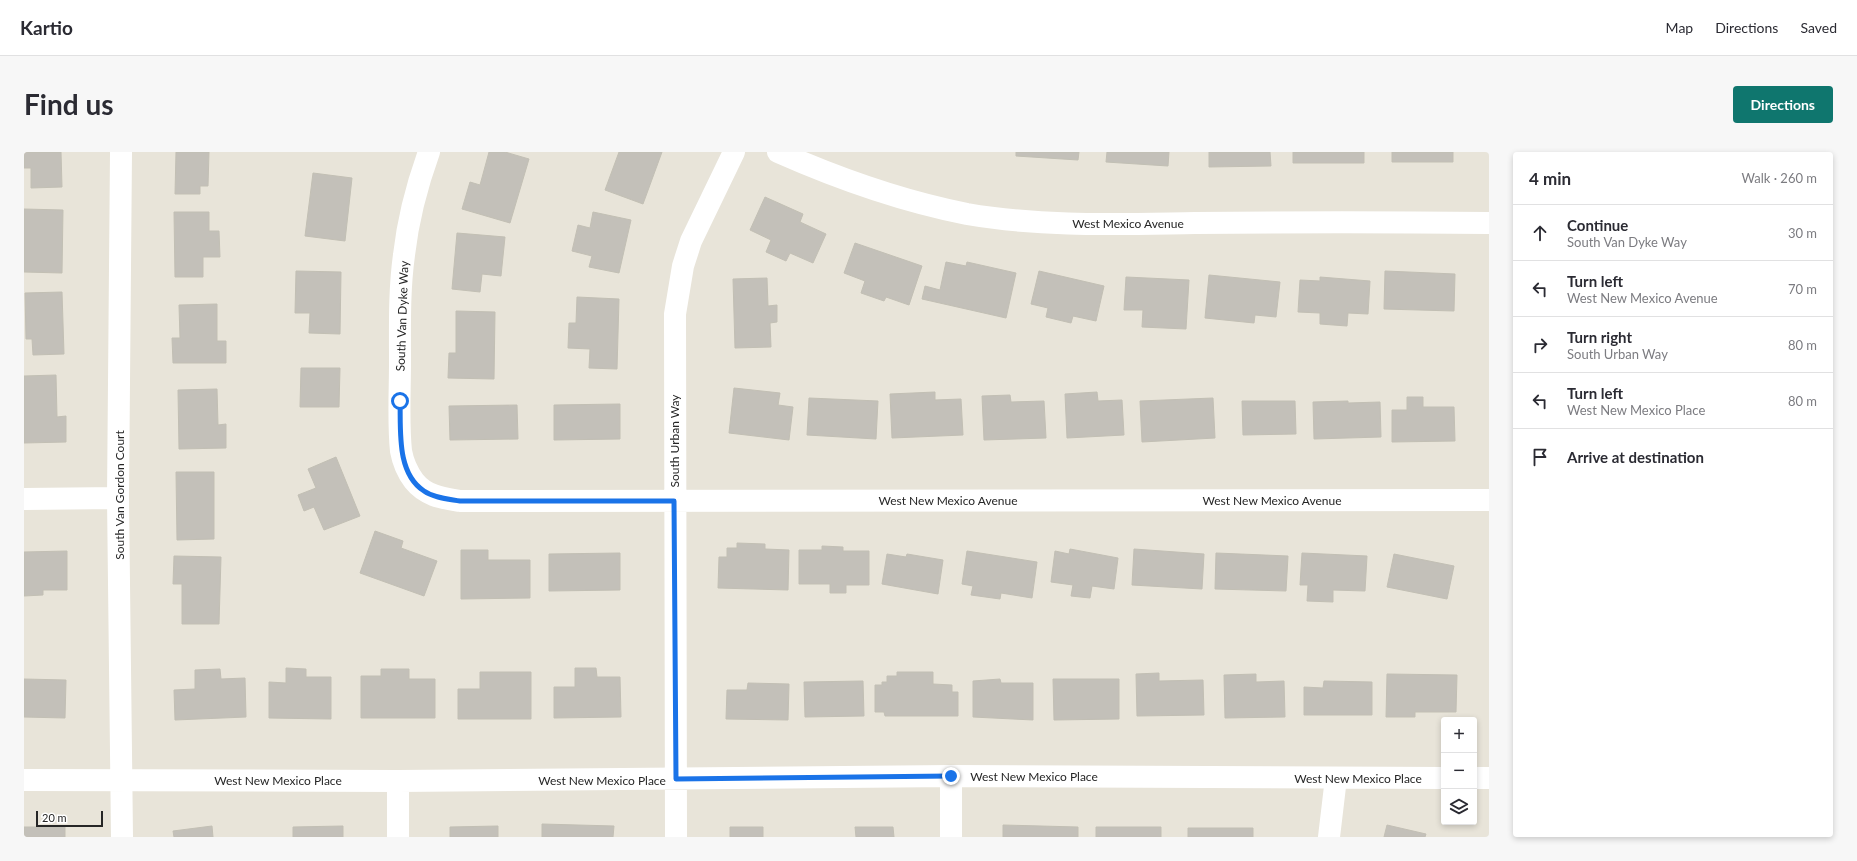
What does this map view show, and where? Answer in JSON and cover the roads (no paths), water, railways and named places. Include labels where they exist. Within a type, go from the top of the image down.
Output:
[{"type":"street","name":"South Van Gordon Court","points":[[121,152],[118,498],[122,837]]},
{"type":"street","name":"South Van Dyke Way","points":[[414,480],[405,466],[401,451],[400,282],[409,224],[421,174],[429,152]]},
{"type":"street","name":"South Urban Way","points":[[676,837],[674,345],[678,288],[691,241],[734,152]]},
{"type":"street","name":"West Mexico Avenue","points":[[778,152],[843,180],[890,196],[968,214],[1007,219],[1081,224],[1367,222],[1489,223]]},
{"type":"street","name":"West New Mexico Avenue","points":[[414,480],[424,491],[440,497],[460,501],[1489,500]]},
{"type":"street","points":[[24,499],[118,498]]},
{"type":"street","points":[[951,776],[951,837]]},
{"type":"street","name":"West New Mexico Place","points":[[24,780],[398,781],[951,776],[1441,778]]},
{"type":"street","points":[[1329,837],[1336,778]]},
{"type":"street","points":[[1477,778],[1489,778]]},
{"type":"street","points":[[398,781],[398,837]]}]
